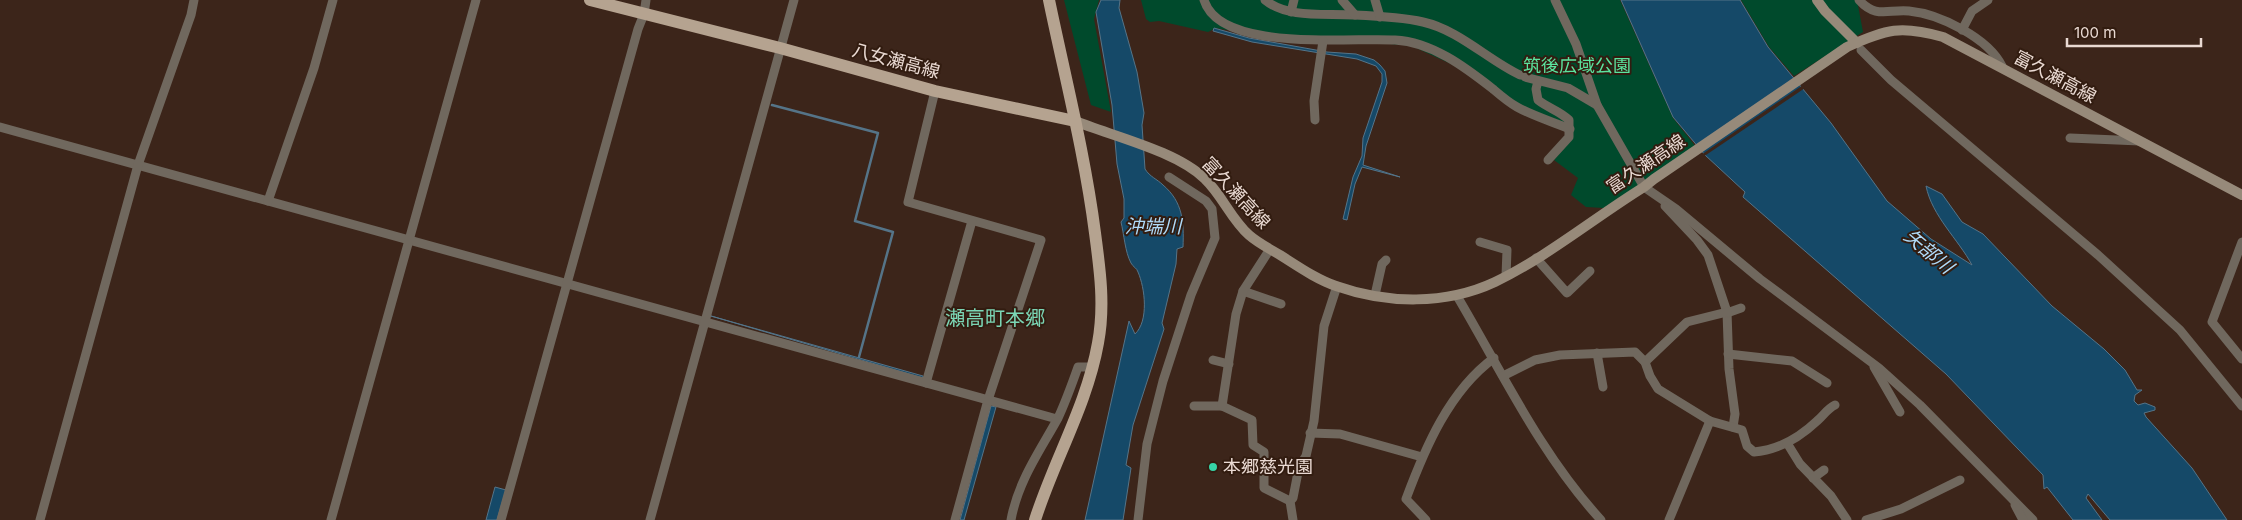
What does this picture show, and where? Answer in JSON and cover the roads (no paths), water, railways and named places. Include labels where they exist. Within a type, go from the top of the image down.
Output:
[{"type":"main road","name":"八女瀬高線","points":[[590,0],[780,48],[935,90],[1075,121]]},
{"type":"main road","points":[[1035,520],[1089,384],[1099,341],[1101,281],[1090,197],[1049,0]]},
{"type":"main road","points":[[1817,0],[1825,11],[1859,46]]},
{"type":"main road","name":"富久瀬高線","points":[[1075,121],[1184,163],[1205,179],[1238,225],[1250,236],[1304,271],[1337,286],[1375,296],[1415,300],[1457,296],[1506,276],[1644,187],[1847,47],[1859,46],[1890,31],[1906,28],[1943,37],[2002,66],[2242,195]]},
{"type":"street","points":[[40,520],[138,166],[191,15],[194,0]]},
{"type":"street","points":[[268,201],[314,68],[333,0]]},
{"type":"street","points":[[331,520],[476,0]]},
{"type":"street","points":[[501,520],[638,29],[644,14],[646,0]]},
{"type":"street","points":[[650,520],[794,0]]},
{"type":"street","points":[[1204,0],[1206,8],[1219,21],[1229,26],[1281,38],[1323,41],[1394,40],[1411,42],[1463,66],[1517,107],[1570,129]]},
{"type":"street","points":[[1265,0],[1275,8],[1291,12],[1380,17],[1425,23],[1444,30],[1488,56],[1501,66],[1523,76],[1568,88],[1597,105]]},
{"type":"street","points":[[1291,12],[1294,0]]},
{"type":"street","points":[[1342,0],[1354,15]]},
{"type":"street","points":[[1375,0],[1380,17]]},
{"type":"street","points":[[1554,0],[1576,44],[1597,105],[1644,187],[1676,209],[1760,279],[1872,362],[1920,405],[2032,520]]},
{"type":"street","points":[[1860,0],[1868,9],[1880,12],[1908,11],[1934,15],[1962,30],[1996,56],[2002,66]]},
{"type":"street","points":[[1962,30],[1972,11],[1988,0]]},
{"type":"street","points":[[1315,120],[1314,101],[1323,41]]},
{"type":"street","points":[[1859,46],[1891,80],[2098,255],[2180,330],[2242,406]]},
{"type":"street","points":[[1538,80],[1536,89],[1538,100],[1545,105],[1560,110],[1569,120],[1569,138],[1548,160]]},
{"type":"street","points":[[935,90],[908,202],[1041,240],[988,400],[955,520]]},
{"type":"street","points":[[0,127],[1057,419]]},
{"type":"street","points":[[2070,138],[2140,141]]},
{"type":"street","points":[[1138,520],[1143,465],[1163,381],[1191,295],[1212,250],[1215,238],[1212,210],[1206,201],[1169,177]]},
{"type":"street","points":[[1214,223],[1218,196]]},
{"type":"street","points":[[1658,198],[1697,240],[1708,255],[1727,313],[1728,354],[1735,414],[1733,427]]},
{"type":"street","points":[[926,383],[972,221]]},
{"type":"street","points":[[1480,242],[1507,250],[1506,276]]},
{"type":"street","points":[[2242,242],[2212,322],[2242,359]]},
{"type":"street","points":[[1222,406],[1236,314],[1243,291],[1270,249]]},
{"type":"street","points":[[1536,258],[1567,293],[1590,271]]},
{"type":"street","points":[[1375,296],[1382,264],[1386,260]]},
{"type":"street","points":[[1293,520],[1290,501],[1293,498],[1299,467],[1306,456],[1314,421],[1324,326],[1337,286]]},
{"type":"street","points":[[1243,291],[1281,304]]},
{"type":"street","points":[[1457,296],[1552,458],[1581,498],[1601,520]]},
{"type":"street","points":[[1645,362],[1687,322],[1727,313],[1740,308]]},
{"type":"street","points":[[1503,376],[1535,360],[1560,355],[1635,352],[1645,362],[1650,376],[1658,389],[1710,421],[1742,430],[1747,446],[1754,452],[1770,451],[1786,444],[1818,421],[1827,410],[1835,405]]},
{"type":"street","points":[[1597,353],[1603,387]]},
{"type":"street","points":[[1728,354],[1792,361],[1827,383]]},
{"type":"street","points":[[1426,520],[1406,499],[1422,457],[1456,397],[1484,365],[1494,358]]},
{"type":"street","points":[[1213,360],[1228,364]]},
{"type":"street","points":[[1872,362],[1900,412]]},
{"type":"street","points":[[1011,520],[1025,475],[1070,394],[1078,367],[1093,367]]},
{"type":"street","points":[[1194,406],[1222,406],[1252,420],[1253,445],[1264,452],[1264,488],[1290,501]]},
{"type":"street","points":[[1669,520],[1710,421]]},
{"type":"street","points":[[1310,433],[1340,434],[1422,457]]},
{"type":"street","points":[[1786,444],[1800,464],[1831,496],[1847,520]]},
{"type":"street","points":[[1813,478],[1824,470]]},
{"type":"street","points":[[1866,520],[1901,509],[1960,480]]},
{"type":"street","points":[[2015,501],[2016,509],[2022,520]]},
{"type":"water","name":"沖端川","points":[[1101,0],[1120,0],[1119,8],[1137,72],[1144,113],[1142,125],[1145,169],[1175,198],[1181,213],[1183,229],[1183,247],[1177,249],[1176,264],[1162,323],[1164,329],[1133,425],[1126,465],[1131,468],[1123,520],[1085,520],[1129,321],[1135,334],[1144,313],[1144,295],[1140,279],[1129,259],[1121,222],[1124,218],[1124,199],[1117,164],[1112,105],[1096,12]]},
{"type":"water","name":"矢部川","points":[[1621,0],[1740,0],[1768,47],[1831,123],[1887,201],[1931,239],[1972,265],[1934,207],[1926,186],[1942,194],[1962,222],[1983,234],[2052,306],[2104,349],[2125,370],[2137,390],[2142,390],[2135,395],[2134,401],[2138,405],[2145,403],[2155,407],[2155,410],[2144,413],[2146,417],[2192,468],[2227,520],[2110,520],[2088,494],[2086,498],[2102,520],[2073,520],[2047,487],[2044,489],[2043,475],[1946,374],[1743,197],[1745,192],[1705,155],[1673,117]]},
{"type":"water","points":[[1214,28],[1249,38],[1327,52],[1356,54],[1374,60],[1385,71],[1387,83],[1366,146],[1363,165],[1400,177],[1362,167],[1355,184],[1347,220],[1343,219],[1353,177],[1362,156],[1363,138],[1382,82],[1382,74],[1376,66],[1357,59],[1252,42],[1213,31]]},
{"type":"water","points":[[711,316],[923,376],[923,378]]},
{"type":"water","points":[[991,406],[996,407],[964,520],[960,520]]},
{"type":"water","points":[[495,487],[506,490],[497,520],[486,520]]},
{"type":"waterway","points":[[772,105],[878,133],[855,221],[893,232],[859,357]]},
{"type":"place","name":"本郷慈光園","points":[[1213,467]]},
{"type":"district","name":"瀬高町本郷","points":[[995,318]]},
{"type":"park label","name":"筑後広域公園","points":[[1577,66]]}]
